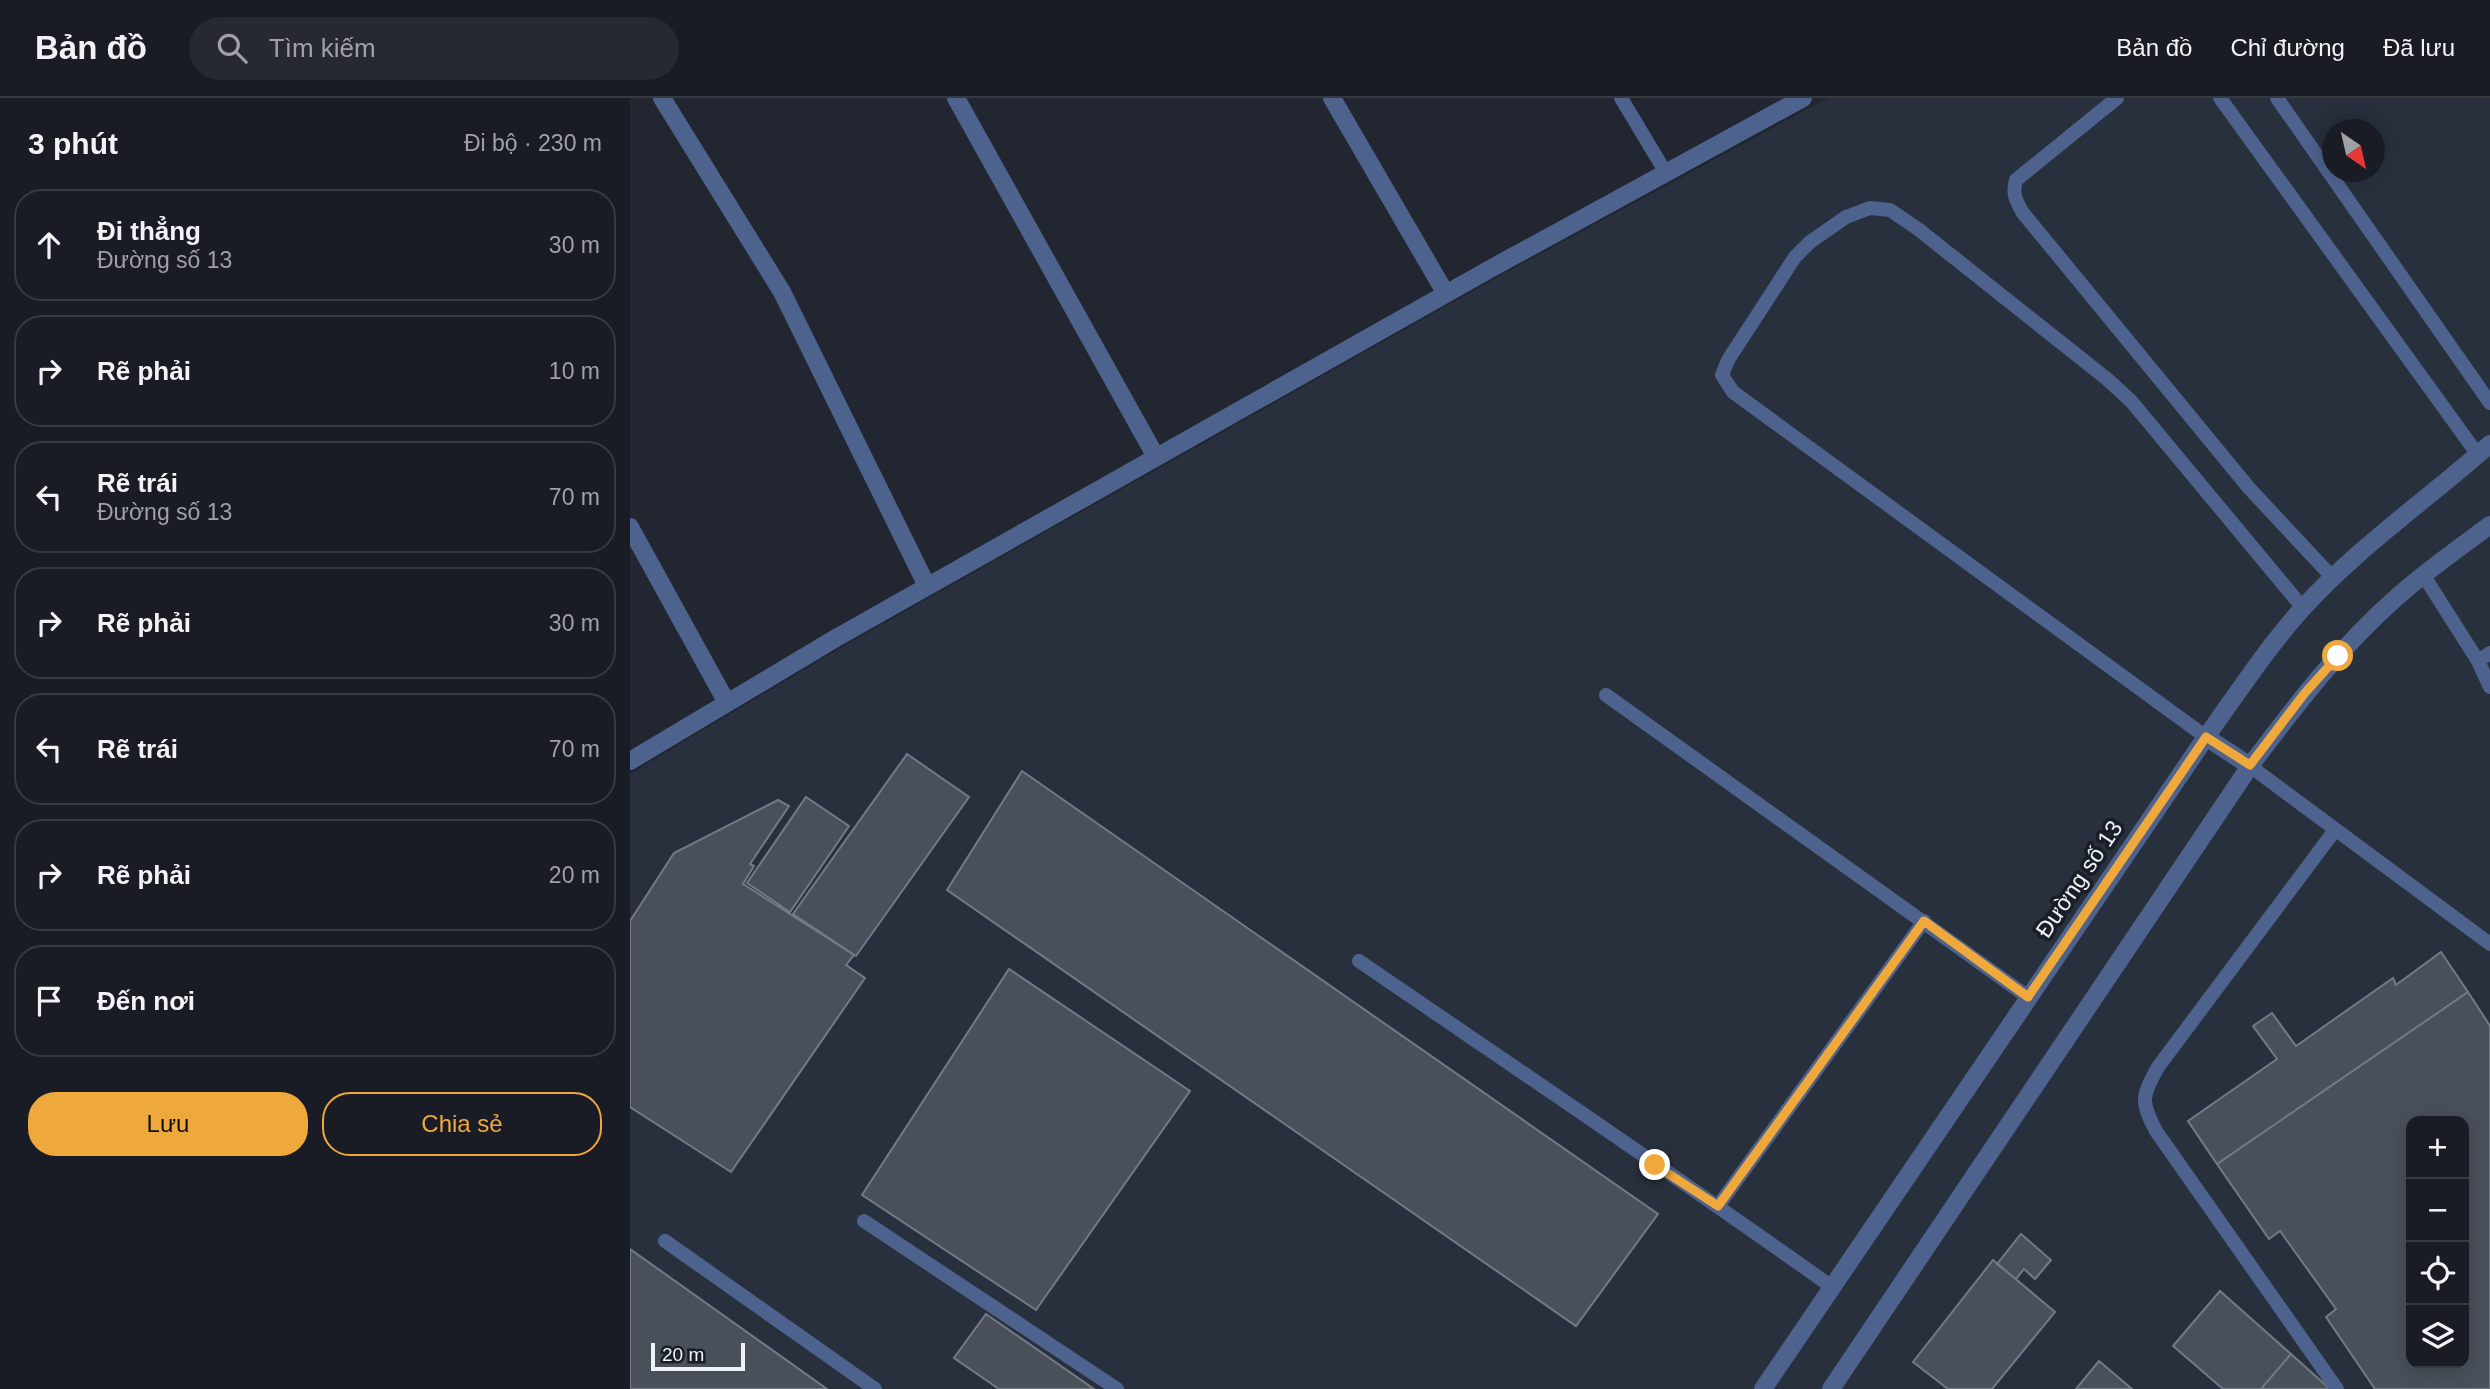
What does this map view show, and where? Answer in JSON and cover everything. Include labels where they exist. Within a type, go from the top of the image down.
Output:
[{"type":"street","points":[[662,98],[782,292],[927,586]]},
{"type":"street","points":[[956,98],[1156,457]]},
{"type":"street","points":[[1332,98],[1446,294]]},
{"type":"street","points":[[630,761],[927,586],[1446,294],[1803,98]]},
{"type":"street","name":"Đường số 13","points":[[1763,1389],[2206,737],[2281,633],[2333,578],[2379,536],[2484,450]]},
{"type":"street","points":[[1831,1389],[2250,765],[2304,694],[2398,596],[2490,524]]},
{"type":"street","points":[[630,527],[727,703]]},
{"type":"street","points":[[2206,737],[2250,765]]},
{"type":"lane","points":[[1621,98],[1665,173]]},
{"type":"lane","points":[[2117,98],[2016,180],[2013,190],[2016,201],[2249,488],[2333,578]]},
{"type":"lane","points":[[2220,98],[2484,450]]},
{"type":"lane","points":[[2277,98],[2490,403]]},
{"type":"lane","points":[[2206,737],[1733,392],[1722,375],[1728,360],[1795,257],[1810,242],[1846,217],[1870,208],[1890,210],[1918,229],[2108,379],[2131,401],[2303,608]]},
{"type":"lane","points":[[2424,576],[2484,657],[2490,687]]},
{"type":"lane","points":[[1606,695],[2028,997]]},
{"type":"lane","points":[[2250,765],[2490,944]]},
{"type":"lane","points":[[2335,830],[2158,1067],[2145,1090],[2144,1109],[2156,1131],[2337,1389]]},
{"type":"lane","points":[[1718,1206],[1924,921]]},
{"type":"lane","points":[[1359,961],[1832,1287]]},
{"type":"lane","points":[[864,1221],[1117,1389]]},
{"type":"lane","points":[[665,1241],[875,1389]]},
{"type":"shaded area","points":[[1828,98],[2490,98],[2490,1389],[630,1389],[630,774],[842,647],[1496,278]]},
{"type":"building","points":[[907,754],[969,797],[856,956],[793,914]]},
{"type":"building","points":[[1022,771],[1658,1214],[1576,1326],[947,890]]},
{"type":"building","points":[[806,797],[849,826],[790,912],[747,883]]},
{"type":"building","points":[[778,800],[789,806],[750,864],[754,866],[743,884],[854,955],[846,965],[865,978],[731,1172],[630,1107],[630,921],[674,853]]},
{"type":"building","points":[[2441,952],[2468,992],[2217,1164],[2188,1121],[2277,1059],[2253,1026],[2272,1013],[2296,1046],[2393,978],[2396,985]]},
{"type":"building","points":[[1009,969],[1190,1091],[1036,1310],[862,1195]]},
{"type":"building","points":[[2468,992],[2490,1026],[2490,1389],[2375,1389],[2326,1317],[2336,1309],[2280,1231],[2269,1239],[2217,1164]]},
{"type":"building","points":[[2021,1234],[2051,1260],[2035,1279],[2024,1269],[2016,1279],[1997,1264]]},
{"type":"building","points":[[630,1249],[827,1389],[630,1389]]},
{"type":"building","points":[[1993,1260],[2055,1312],[1992,1389],[1948,1389],[1913,1362]]},
{"type":"building","points":[[2220,1291],[2291,1354],[2261,1389],[2223,1389],[2173,1346]]},
{"type":"building","points":[[986,1314],[1094,1389],[999,1389],[954,1358]]},
{"type":"building","points":[[2291,1354],[2330,1389],[2261,1389]]},
{"type":"building","points":[[2099,1361],[2132,1389],[2076,1389]]},
{"type":"route","points":[[1655,1165],[1718,1206],[1924,921],[2028,997],[2206,737],[2250,765],[2304,694],[2338,656]]}]
